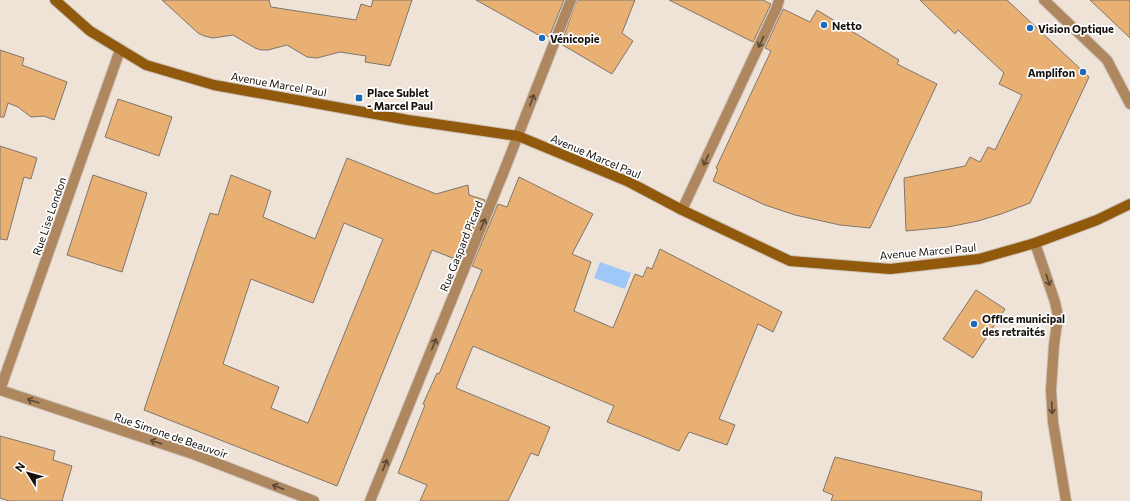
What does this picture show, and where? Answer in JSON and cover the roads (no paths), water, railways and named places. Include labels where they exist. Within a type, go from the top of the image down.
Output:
[{"type":"main road","name":"Avenue Marcel Paul","points":[[55,0],[90,32],[146,66],[214,85],[408,120],[518,136],[629,182],[682,210],[790,261],[890,269],[979,259],[1035,243],[1097,220],[1130,204]]},
{"type":"street","name":"Rue Gaspard Picard","points":[[370,501],[518,136],[571,0]]},
{"type":"street","points":[[1044,0],[1107,60],[1130,104]]},
{"type":"street","points":[[682,210],[778,4]]},
{"type":"street","name":"Rue Lise London","points":[[17,396],[0,390],[120,50]]},
{"type":"street","points":[[1035,243],[1055,302],[1058,316],[1054,345],[1052,398],[1053,422],[1066,501]]},
{"type":"street","name":"Rue Simone de Beauvoir","points":[[17,396],[193,454],[314,501]]},
{"type":"water","points":[[600,262],[631,273],[625,289],[594,278]]},
{"type":"place","name":"Netto","points":[[824,25]]},
{"type":"place","name":"Vision Optique","points":[[1030,28]]},
{"type":"place","name":"Vénicopie","points":[[542,38]]},
{"type":"place","name":"Amplifon","points":[[1083,72]]},
{"type":"place","name":"Place Sublet - Marcel Paul","points":[[359,98]]},
{"type":"place","name":"Office municipal des retraités","points":[[974,324]]}]
